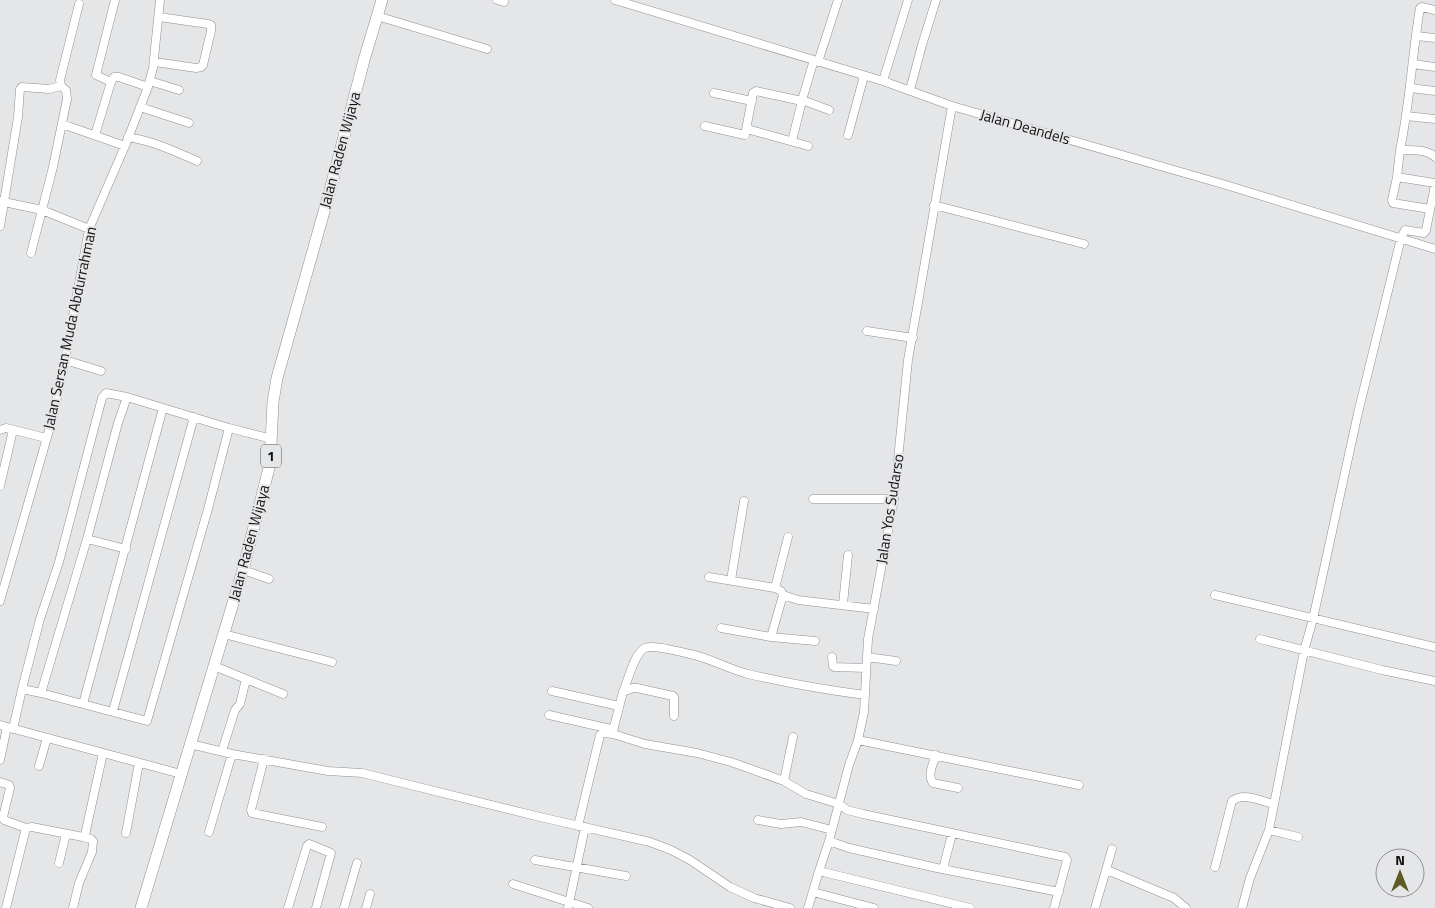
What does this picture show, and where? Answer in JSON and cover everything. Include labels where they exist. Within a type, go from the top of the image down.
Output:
[{"type":"highway","name":"Jalan Raden Wijaya","points":[[141,908],[243,570],[270,464],[273,402],[277,378],[382,0]]},
{"type":"street","points":[[111,82],[97,76],[96,73],[115,0]]},
{"type":"street","name":"Jalan Sersan Muda Abdurrahman","points":[[0,601],[46,438],[65,360],[89,229],[125,146],[149,84],[155,62],[160,0]]},
{"type":"street","name":"Jalan Deandels","points":[[615,0],[883,81],[952,106],[1228,186],[1435,249]]},
{"type":"street","points":[[792,141],[802,101],[838,0]]},
{"type":"street","points":[[883,81],[908,0]]},
{"type":"street","points":[[910,90],[936,0]]},
{"type":"street","points":[[31,253],[53,167],[68,96],[66,90],[61,86],[60,80],[79,4]]},
{"type":"street","points":[[1430,209],[1393,203],[1392,200],[1406,116],[1420,8],[1435,10]]},
{"type":"street","points":[[377,16],[487,49]]},
{"type":"street","points":[[155,62],[196,68],[201,67],[211,32],[210,25],[208,24],[159,17]]},
{"type":"street","points":[[1416,36],[1435,38]]},
{"type":"street","points":[[1413,64],[1435,67]]},
{"type":"street","points":[[95,135],[114,77],[117,76],[180,90]]},
{"type":"street","points":[[848,135],[864,76]]},
{"type":"street","points":[[0,226],[2,202],[18,117],[20,89],[22,87],[53,88],[61,86]]},
{"type":"street","points":[[1410,88],[1435,91]]},
{"type":"street","points":[[704,126],[743,135],[746,134],[753,93],[756,91],[802,101],[829,110]]},
{"type":"street","points":[[714,92],[752,101]]},
{"type":"street","name":"Jalan Yos Sudarso","points":[[808,908],[829,842],[864,712],[866,657],[894,499],[908,360],[952,106]]},
{"type":"street","points":[[140,107],[189,123]]},
{"type":"street","points":[[1406,116],[1435,119]]},
{"type":"street","points":[[62,124],[125,146]]},
{"type":"street","points":[[747,129],[808,146]]},
{"type":"street","points":[[128,137],[147,140],[197,161]]},
{"type":"street","points":[[1400,150],[1416,150],[1432,154],[1435,157]]},
{"type":"street","points":[[1242,908],[1250,878],[1268,830],[1304,651],[1313,619],[1358,413],[1401,238],[1405,230],[1424,233],[1426,230],[1435,184],[1397,177]]},
{"type":"street","points":[[2,202],[42,210],[89,229]]},
{"type":"street","points":[[934,205],[1084,244]]},
{"type":"street","points":[[867,331],[913,338]]},
{"type":"street","points":[[65,360],[101,371]]},
{"type":"street","points":[[0,760],[7,727],[22,689],[102,398],[106,393],[126,397],[229,428],[272,438]]},
{"type":"street","points":[[41,692],[87,539],[126,397]]},
{"type":"street","points":[[83,704],[163,408]]},
{"type":"street","points":[[112,711],[194,417]]},
{"type":"street","points":[[0,430],[6,428],[46,438]]},
{"type":"street","points":[[22,689],[41,692],[147,721],[208,509],[229,428]]},
{"type":"street","points":[[0,486],[14,430]]},
{"type":"street","points":[[813,499],[894,499]]},
{"type":"street","points":[[731,580],[744,501]]},
{"type":"street","points":[[775,588],[788,536]]},
{"type":"street","points":[[87,539],[126,550]]},
{"type":"street","points":[[843,604],[848,555]]},
{"type":"street","points":[[243,570],[269,579]]},
{"type":"street","points":[[709,577],[775,588],[783,595],[798,600],[874,609]]},
{"type":"street","points":[[771,637],[783,595]]},
{"type":"street","points":[[1215,595],[1435,647]]},
{"type":"street","points":[[721,628],[771,637],[815,641]]},
{"type":"street","points":[[224,634],[332,662]]},
{"type":"street","points":[[1260,640],[1435,681]]},
{"type":"street","points":[[613,732],[623,692],[637,657],[640,651],[651,646],[698,656],[747,674],[820,689],[865,695]]},
{"type":"street","points":[[832,657],[834,667],[866,668]]},
{"type":"street","points":[[866,657],[896,661]]},
{"type":"street","points":[[214,666],[283,694]]},
{"type":"street","points":[[222,751],[235,710],[240,704],[246,679]]},
{"type":"street","points":[[623,692],[637,688],[673,696],[674,716]]},
{"type":"street","points":[[552,690],[619,706]]},
{"type":"street","points":[[549,714],[613,732],[645,744],[697,753],[731,762],[784,781],[806,794],[839,804],[847,810],[950,834],[1065,857],[1067,860],[1054,908]]},
{"type":"street","points":[[7,727],[181,774]]},
{"type":"street","points":[[568,905],[577,866],[582,826],[600,735],[613,732]]},
{"type":"street","points":[[784,781],[793,737]]},
{"type":"street","points":[[39,766],[47,738]]},
{"type":"street","points":[[858,740],[1079,785]]},
{"type":"street","points":[[190,744],[232,754],[326,771],[362,773],[650,842],[690,860],[730,887],[754,898],[790,908]]},
{"type":"street","points":[[83,837],[103,753]]},
{"type":"street","points":[[209,832],[232,754]]},
{"type":"street","points":[[936,755],[930,775],[933,783],[958,788]]},
{"type":"street","points":[[264,759],[252,813],[322,827]]},
{"type":"street","points":[[126,833],[139,763]]},
{"type":"street","points":[[0,782],[9,785],[10,788],[3,817],[4,820],[26,828],[32,827],[83,837],[93,841],[93,848],[73,908]]},
{"type":"street","points":[[1215,867],[1232,801],[1244,796],[1273,804]]},
{"type":"street","points":[[758,820],[781,824],[801,822],[832,830]]},
{"type":"street","points":[[6,908],[26,828]]},
{"type":"street","points":[[1268,830],[1298,838]]},
{"type":"street","points":[[59,863],[66,834]]},
{"type":"street","points":[[940,868],[950,834]]},
{"type":"street","points":[[829,842],[940,868],[1059,892]]},
{"type":"street","points":[[288,908],[309,844],[331,853],[316,908]]},
{"type":"street","points":[[1095,908],[1112,849]]},
{"type":"street","points":[[535,860],[626,876]]},
{"type":"street","points":[[344,908],[357,863]]},
{"type":"street","points":[[1106,870],[1177,900],[1186,908]]},
{"type":"street","points":[[819,871],[970,908]]},
{"type":"street","points":[[513,884],[568,905],[588,908]]},
{"type":"street","points":[[813,892],[874,908]]},
{"type":"street","points":[[366,908],[370,894]]}]
